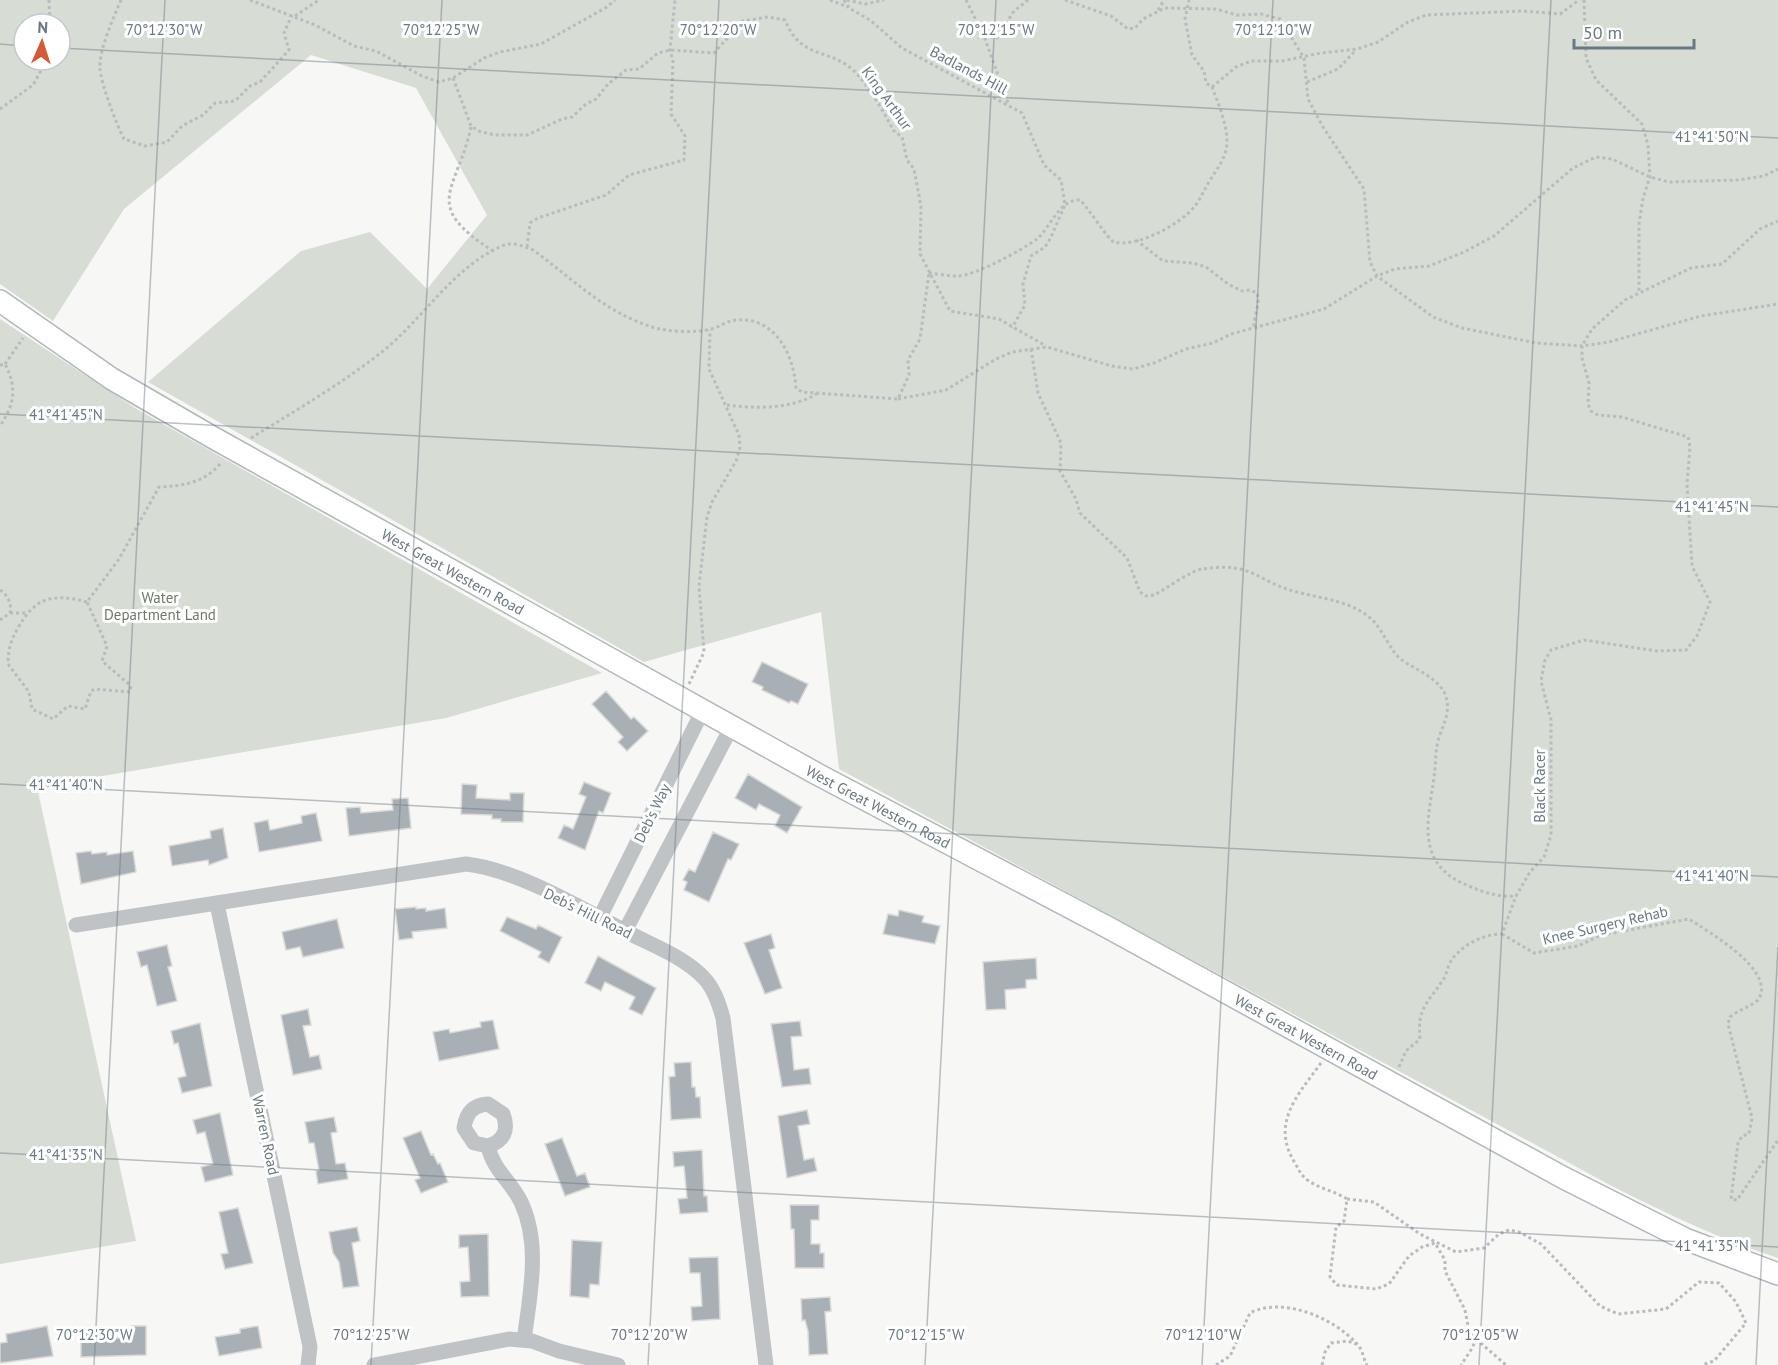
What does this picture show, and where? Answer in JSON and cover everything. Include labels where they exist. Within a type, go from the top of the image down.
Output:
[{"type":"street","name":"West Great Western Road","points":[[0,300],[112,379],[732,726],[1564,1178],[1685,1239],[1778,1274]]},
{"type":"street","name":"Deb's Way","points":[[600,917],[703,710]]},
{"type":"street","name":"Deb's Way","points":[[625,931],[732,726]]},
{"type":"street","name":"Deb's Hill Road","points":[[76,925],[466,864],[496,870],[600,917],[690,967],[704,978],[719,1005],[761,1363]]},
{"type":"street","name":"Warren Road","points":[[217,904],[310,1347],[308,1365]]},
{"type":"street","points":[[488,1146],[491,1160],[521,1203],[531,1237],[531,1271],[524,1340]]},
{"type":"street","points":[[374,1365],[493,1341],[524,1340],[618,1365]]},
{"type":"path","points":[[121,0],[111,24],[100,68],[118,127],[124,139],[145,146],[167,142],[182,126],[203,115],[215,103],[235,101],[250,86],[260,82],[289,50],[284,33],[293,15],[319,0]]},
{"type":"path","points":[[250,0],[293,15],[354,46],[376,51],[422,76],[439,82],[453,78],[500,51],[541,44],[597,13],[615,0]]},
{"type":"path","points":[[527,248],[530,223],[538,218],[606,195],[629,175],[684,160],[685,136],[671,114],[672,61],[670,50],[675,0]]},
{"type":"path","points":[[830,0],[849,8]]},
{"type":"path","points":[[846,0],[865,4],[884,0]]},
{"type":"path","name":"Badlands Hill","points":[[846,0],[849,8],[870,20],[902,48],[1022,113],[1044,165],[1060,180],[1065,205]]},
{"type":"path","points":[[966,0],[984,36],[1009,105]]},
{"type":"path","points":[[984,36],[997,38],[1014,11],[1028,0]]},
{"type":"path","points":[[1065,0],[1111,16],[1128,28],[1135,28],[1157,11],[1165,8],[1216,9],[1236,15],[1261,14],[1280,19],[1304,58],[1308,99],[1323,127],[1364,189],[1370,262],[1377,276],[1432,317],[1462,328],[1536,343],[1582,346],[1609,342],[1701,316],[1778,304]]},
{"type":"path","points":[[1157,11],[1164,0]]},
{"type":"path","points":[[929,273],[959,276],[1015,252],[1037,238],[1065,205],[1073,200],[1080,200],[1103,227],[1109,240],[1115,243],[1136,240],[1166,230],[1193,208],[1221,167],[1227,140],[1212,87],[1206,83],[1204,70],[1192,55],[1185,19],[1189,0]]},
{"type":"path","points":[[1212,87],[1236,67],[1251,61],[1304,58],[1321,53],[1357,49],[1378,42],[1408,22],[1426,15],[1522,11],[1560,14],[1579,0]]},
{"type":"path","points":[[1584,0],[1586,58],[1596,80],[1642,124],[1648,145],[1650,177],[1642,198],[1639,224],[1639,292]]},
{"type":"path","name":"King Arthur","points":[[670,50],[714,53],[743,21],[768,17],[785,20],[789,31],[801,46],[834,58],[855,72],[894,131],[902,137],[907,160],[914,169],[921,206],[920,254],[929,273]]},
{"type":"path","points":[[1307,82],[1338,69],[1357,49]]},
{"type":"path","points":[[453,78],[471,126],[478,131],[495,135],[527,135],[562,119],[572,117],[586,104],[597,99],[608,84],[626,70],[639,69],[658,53],[670,50]]},
{"type":"path","points":[[0,109],[33,85],[40,72]]},
{"type":"path","points":[[471,126],[455,177],[447,192],[448,204],[457,223],[470,236],[493,251]]},
{"type":"path","points":[[929,273],[950,311],[999,319],[1047,347],[1112,366],[1133,369],[1154,363],[1186,349],[1213,343],[1231,334],[1254,329],[1286,317],[1324,309],[1377,276],[1395,269],[1429,266],[1474,247],[1494,236],[1526,211],[1573,168],[1596,157],[1612,159],[1650,177],[1670,182],[1738,180],[1764,176],[1778,169]]},
{"type":"path","points":[[1012,328],[1025,305],[1023,284],[1031,256],[1045,247],[1050,240],[1065,205]]},
{"type":"path","points":[[1582,346],[1592,329],[1625,300],[1691,268],[1722,264],[1760,229],[1778,221]]},
{"type":"path","points":[[1136,240],[1163,261],[1193,263],[1206,267],[1228,285],[1242,291],[1257,293],[1259,298],[1253,317],[1254,329]]},
{"type":"path","points":[[87,602],[119,559],[159,487],[188,485],[214,470],[233,448],[289,415],[382,352],[458,274],[504,245],[527,248],[604,306],[654,328],[710,330],[738,319],[765,326],[787,347],[795,368],[796,388],[818,393],[898,399],[946,390],[996,359],[1047,347]]},
{"type":"path","points":[[898,399],[909,375],[908,360],[920,339],[929,273]]},
{"type":"path","points":[[0,426],[14,392],[13,380],[2,365],[32,324]]},
{"type":"path","points":[[675,693],[687,687],[704,652],[699,586],[707,517],[712,502],[736,461],[740,448],[739,435],[709,369],[710,330]]},
{"type":"path","name":"Black Racer","points":[[1516,896],[1530,872],[1544,857],[1551,835],[1551,720],[1541,681],[1545,660],[1551,650],[1584,640],[1657,651],[1686,650],[1697,636],[1710,602],[1692,566],[1687,484],[1690,447],[1688,437],[1622,417],[1598,415],[1591,411],[1588,404],[1589,383],[1582,358],[1582,346]]},
{"type":"path","points":[[1031,349],[1038,393],[1061,443],[1060,471],[1076,499],[1080,513],[1127,558],[1140,592],[1146,596],[1154,595],[1200,569],[1232,567],[1252,573],[1273,584],[1354,608],[1367,615],[1384,632],[1400,659],[1413,665],[1442,688],[1447,711],[1445,726],[1438,739],[1430,799],[1427,827],[1430,849],[1437,862],[1453,878],[1504,897],[1516,896],[1502,934],[1488,934],[1451,960],[1444,979],[1432,994],[1418,1019],[1420,1039],[1406,1051],[1392,1083]]},
{"type":"path","points":[[727,405],[766,407],[797,404],[818,393]]},
{"type":"path","points":[[0,590],[5,593],[11,605],[10,613]]},
{"type":"path","points":[[62,598],[87,602],[107,646],[102,661],[124,678],[131,686],[130,692],[95,689],[91,691],[85,709],[68,706],[53,719],[32,710],[29,692],[9,664],[11,639],[26,613],[41,600],[62,598]]},
{"type":"path","points":[[0,620],[10,613],[26,613]]},
{"type":"path","name":"Knee Surgery Rehab","points":[[1502,934],[1534,954],[1578,946],[1601,935],[1689,919],[1751,959],[1762,976],[1762,992],[1758,1000],[1730,1017],[1728,1024],[1752,1118],[1749,1134],[1742,1136],[1738,1143],[1731,1198],[1737,1200],[1778,1140]]},
{"type":"path","points":[[1331,1050],[1304,1084],[1288,1111],[1285,1136],[1288,1152],[1301,1175],[1310,1182],[1347,1199],[1374,1202],[1436,1243],[1456,1252],[1484,1248],[1499,1234],[1509,1230],[1519,1232],[1541,1244],[1600,1306],[1618,1314],[1666,1309],[1699,1282],[1719,1283],[1736,1302],[1746,1323],[1714,1361],[1702,1365]]},
{"type":"path","points":[[1347,1199],[1347,1211],[1344,1221],[1336,1227],[1331,1253],[1330,1277],[1337,1285],[1376,1289],[1389,1284],[1409,1257],[1422,1247],[1436,1243]]},
{"type":"path","points":[[1436,1243],[1445,1260],[1445,1271],[1464,1310],[1473,1337],[1473,1347],[1461,1365]]},
{"type":"path","points":[[1216,1365],[1230,1356],[1250,1313],[1267,1307],[1293,1309],[1319,1316],[1335,1325],[1358,1344],[1367,1365]]},
{"type":"path","points":[[1473,1337],[1506,1365]]},
{"type":"path","points":[[1322,1365],[1325,1352],[1331,1343],[1348,1341],[1358,1344]]},
{"type":"green space","points":[[0,0],[1778,0],[1778,1258],[1693,1225],[1610,1185],[839,769],[821,612],[644,662],[148,382],[301,251],[370,232],[427,289],[487,215],[416,88],[311,55],[124,209],[53,321],[0,284]]},
{"type":"green space","name":"Water Department Land","points":[[0,319],[135,408],[602,673],[446,718],[37,787],[136,1241],[0,1264]]},
{"type":"building","points":[[762,662],[808,684],[798,704],[791,701],[789,703],[762,690],[763,687],[752,682]]},
{"type":"building","points":[[606,691],[631,719],[634,717],[648,731],[627,751],[618,742],[623,737],[592,704]]},
{"type":"building","points":[[748,774],[802,807],[787,833],[775,826],[780,815],[759,804],[756,810],[735,798]]},
{"type":"building","points":[[584,782],[611,793],[603,813],[599,811],[585,850],[558,838],[564,825],[573,829],[586,797],[579,794]]},
{"type":"building","points":[[462,784],[477,785],[476,798],[510,800],[510,793],[524,793],[523,822],[501,822],[501,819],[492,819],[492,815],[461,814]]},
{"type":"building","points":[[408,798],[411,828],[349,836],[346,808],[360,807],[361,813],[393,810],[392,799]]},
{"type":"building","points":[[316,813],[322,841],[259,852],[254,823],[268,820],[270,830],[302,823],[301,816]]},
{"type":"building","points":[[223,828],[228,858],[209,865],[208,860],[172,866],[169,846],[211,838],[210,831]]},
{"type":"building","points":[[713,832],[739,844],[731,860],[728,859],[709,902],[684,890],[687,882],[683,880],[689,869],[695,872]]},
{"type":"building","points":[[91,851],[92,854],[107,852],[107,855],[133,851],[136,872],[81,884],[76,853]]},
{"type":"building","points":[[416,907],[416,909],[426,908],[426,911],[445,908],[447,928],[412,932],[413,938],[399,940],[395,909]]},
{"type":"building","points":[[899,910],[924,916],[922,922],[940,926],[935,944],[883,934],[888,914],[898,916]]},
{"type":"building","points":[[507,917],[536,929],[538,925],[562,937],[549,963],[538,957],[541,952],[500,931]]},
{"type":"building","points":[[337,919],[344,948],[303,957],[300,947],[286,950],[282,932]]},
{"type":"building","points":[[771,934],[775,948],[769,950],[782,988],[765,994],[744,943]]},
{"type":"building","points":[[167,945],[172,966],[168,967],[177,1001],[157,1006],[147,965],[141,967],[137,952]]},
{"type":"building","points":[[598,956],[656,988],[642,1015],[629,1009],[635,997],[605,982],[601,991],[585,983]]},
{"type":"building","points":[[1036,958],[1037,979],[1026,980],[1026,988],[1005,990],[1006,1009],[986,1010],[983,962]]},
{"type":"building","points":[[308,1009],[311,1025],[303,1026],[310,1057],[319,1055],[322,1069],[293,1075],[281,1015]]},
{"type":"building","points":[[493,1020],[499,1049],[439,1061],[433,1032],[449,1029],[450,1033],[481,1027],[480,1022]]},
{"type":"building","points":[[800,1021],[802,1036],[791,1037],[794,1070],[809,1068],[811,1084],[782,1087],[771,1024]]},
{"type":"building","points":[[200,1023],[212,1086],[182,1093],[178,1078],[186,1076],[178,1043],[174,1044],[171,1031]]},
{"type":"building","points":[[691,1062],[692,1087],[695,1087],[696,1097],[700,1097],[701,1118],[671,1120],[669,1077],[675,1076],[674,1063]]},
{"type":"building","points":[[807,1110],[810,1124],[798,1126],[804,1160],[814,1158],[817,1171],[787,1178],[778,1116]]},
{"type":"building","points":[[220,1113],[233,1175],[205,1182],[201,1167],[213,1164],[205,1132],[197,1134],[193,1120]]},
{"type":"building","points":[[334,1117],[337,1132],[331,1133],[336,1164],[345,1163],[348,1179],[318,1184],[316,1171],[319,1170],[314,1143],[309,1143],[305,1122]]},
{"type":"building","points":[[421,1131],[431,1155],[433,1154],[438,1164],[440,1163],[448,1182],[421,1193],[415,1180],[420,1178],[403,1138]]},
{"type":"building","points":[[562,1138],[577,1176],[585,1173],[590,1187],[565,1196],[545,1144]]},
{"type":"building","points":[[702,1150],[704,1196],[707,1196],[708,1212],[680,1214],[678,1199],[687,1198],[684,1166],[674,1167],[673,1152]]},
{"type":"building","points":[[790,1205],[819,1205],[819,1220],[811,1220],[811,1244],[820,1244],[820,1253],[824,1253],[824,1268],[795,1268],[794,1229],[791,1229]]},
{"type":"building","points":[[238,1208],[253,1263],[225,1269],[221,1254],[228,1253],[219,1212]]},
{"type":"building","points":[[357,1227],[360,1241],[352,1243],[359,1286],[343,1288],[339,1262],[333,1253],[329,1232]]},
{"type":"building","points":[[488,1234],[489,1296],[461,1297],[460,1282],[470,1281],[468,1247],[459,1248],[459,1235]]},
{"type":"building","points":[[572,1240],[602,1242],[599,1285],[590,1284],[589,1298],[570,1296]]},
{"type":"building","points":[[718,1257],[720,1319],[692,1321],[691,1307],[702,1306],[700,1273],[690,1273],[689,1258]]},
{"type":"building","points":[[830,1297],[831,1311],[825,1312],[828,1354],[809,1355],[808,1331],[805,1320],[802,1321],[801,1299]]},
{"type":"building","points":[[47,1326],[53,1356],[0,1363],[0,1343],[7,1342],[6,1334]]},
{"type":"building","points":[[131,1326],[146,1326],[146,1355],[81,1357],[81,1328],[98,1328],[98,1338],[131,1338]]},
{"type":"building","points":[[258,1326],[262,1348],[219,1356],[215,1337],[240,1333],[240,1329]]}]
